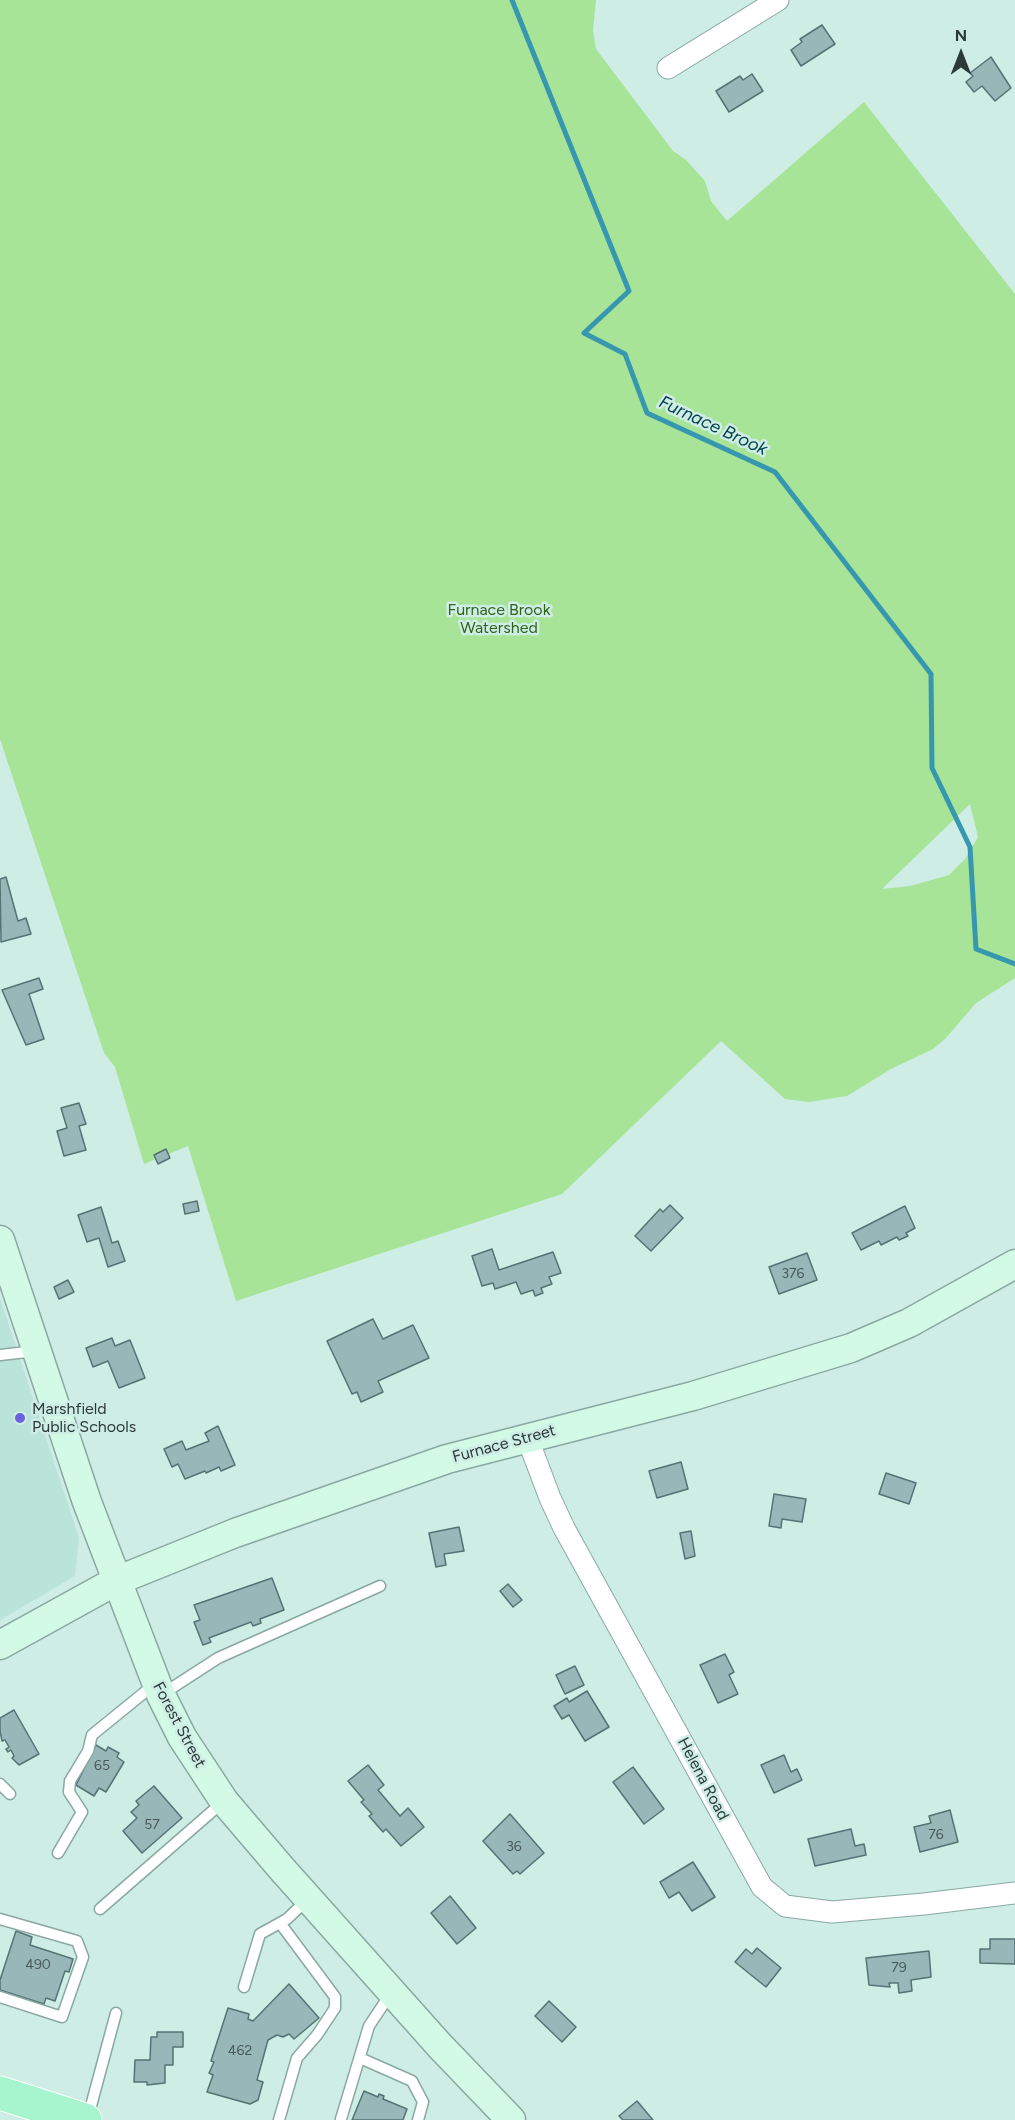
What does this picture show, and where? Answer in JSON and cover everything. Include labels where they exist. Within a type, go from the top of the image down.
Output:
[{"type":"main road","name":"Forest Street","points":[[0,1240],[116,1581],[159,1689],[182,1737],[224,1801],[391,1992],[511,2120]]},
{"type":"main road","name":"Furnace Street","points":[[0,1645],[116,1581],[175,1556],[370,1484],[527,1437],[693,1396],[851,1348],[909,1323],[1015,1264]]},
{"type":"main road","points":[[0,2093],[86,2120]]},
{"type":"street","points":[[668,68],[778,0]]},
{"type":"street","name":"Helena Road","points":[[527,1437],[564,1528],[700,1772],[755,1878],[769,1894],[785,1906],[795,1909],[832,1912],[1015,1893]]},
{"type":"lane","points":[[0,1355],[36,1351]]},
{"type":"lane","points":[[58,1853],[82,1812],[69,1792],[70,1781],[88,1751],[92,1735],[159,1689],[218,1658],[380,1586]]},
{"type":"lane","points":[[0,1784],[10,1794]]},
{"type":"lane","points":[[100,1909],[224,1801]]},
{"type":"lane","points":[[244,1987],[260,1934],[280,1923],[308,1898]]},
{"type":"lane","points":[[0,1919],[77,1941],[83,1957],[62,2018],[0,1997]]},
{"type":"lane","points":[[279,2120],[297,2058],[317,2035],[335,2008],[335,1997],[280,1923]]},
{"type":"lane","points":[[341,2119],[369,2026],[391,1992]]},
{"type":"lane","points":[[86,2120],[116,2013]]},
{"type":"lane","points":[[360,2058],[412,2081],[423,2102],[418,2120]]},
{"type":"shaded area","name":"Marshfield Public Schools","points":[[0,1298],[79,1538],[75,1576],[0,1620]]},
{"type":"green space","name":"Furnace Brook Watershed","points":[[0,0],[596,0],[593,31],[596,49],[673,151],[686,160],[705,181],[711,201],[727,221],[864,102],[1015,294],[1015,978],[976,1003],[945,1039],[933,1049],[891,1069],[847,1096],[809,1102],[785,1099],[721,1041],[562,1194],[236,1301],[188,1146],[144,1164],[115,1067],[104,1053],[0,739]],"holes":[[[970,804],[978,837],[965,859],[949,875],[910,886],[882,889]]]},
{"type":"building","points":[[822,25],[835,44],[801,66],[791,50],[802,42],[800,39]]},
{"type":"building","points":[[991,57],[1011,88],[995,101],[982,86],[974,92],[966,82],[973,76],[970,73]]},
{"type":"building","points":[[752,74],[763,91],[729,112],[716,91],[740,76],[743,80]]},
{"type":"building","points":[[6,877],[18,921],[26,918],[31,934],[1,942],[0,879]]},
{"type":"building","points":[[39,978],[43,989],[29,994],[44,1039],[26,1045],[2,990]]},
{"type":"building","points":[[79,1103],[86,1124],[79,1126],[86,1150],[64,1156],[57,1131],[67,1128],[61,1108]]},
{"type":"building","points":[[166,1149],[170,1158],[158,1164],[154,1155]]},
{"type":"building","points":[[197,1201],[199,1211],[185,1214],[183,1204]]},
{"type":"building","points":[[670,1205],[683,1218],[651,1251],[635,1236],[660,1209],[663,1212]]},
{"type":"building","points":[[905,1206],[915,1228],[906,1233],[908,1236],[899,1240],[897,1237],[881,1245],[879,1241],[861,1250],[852,1233]]},
{"type":"building","points":[[101,1207],[112,1243],[118,1241],[125,1261],[108,1267],[99,1238],[87,1242],[78,1215]]},
{"type":"building","points":[[492,1249],[499,1270],[553,1252],[561,1273],[549,1277],[552,1284],[541,1288],[543,1293],[535,1296],[533,1290],[521,1294],[516,1282],[495,1289],[493,1283],[482,1286],[472,1256]]},
{"type":"building","points":[[807,1253],[817,1280],[779,1294],[769,1267]]},
{"type":"building","points":[[68,1280],[74,1292],[59,1299],[54,1287]]},
{"type":"building","points":[[373,1319],[383,1339],[413,1325],[429,1358],[378,1381],[383,1392],[361,1402],[357,1392],[352,1394],[327,1341]]},
{"type":"building","points":[[112,1338],[115,1346],[130,1340],[145,1378],[119,1388],[108,1361],[93,1367],[86,1348]]},
{"type":"building","points":[[218,1426],[235,1465],[221,1471],[219,1467],[185,1479],[178,1464],[172,1467],[164,1449],[182,1441],[186,1450],[209,1441],[205,1433]]},
{"type":"building","points":[[681,1462],[688,1489],[657,1498],[649,1471]]},
{"type":"building","points":[[886,1473],[916,1483],[909,1504],[879,1494]]},
{"type":"building","points":[[774,1494],[806,1499],[802,1522],[782,1519],[781,1528],[769,1526]]},
{"type":"building","points":[[459,1527],[464,1551],[444,1554],[446,1565],[436,1567],[429,1533]]},
{"type":"building","points":[[691,1531],[695,1556],[685,1559],[680,1533]]},
{"type":"building","points":[[272,1578],[284,1610],[260,1619],[261,1623],[253,1626],[251,1622],[209,1638],[211,1642],[203,1645],[194,1622],[200,1620],[194,1605]]},
{"type":"building","points":[[508,1584],[522,1600],[513,1607],[500,1591]]},
{"type":"building","points":[[725,1654],[734,1672],[729,1675],[738,1694],[718,1703],[700,1665]]},
{"type":"building","points":[[575,1666],[584,1685],[565,1694],[556,1675]]},
{"type":"building","points":[[587,1691],[609,1727],[585,1741],[569,1715],[562,1719],[554,1706],[567,1698],[569,1702]]},
{"type":"building","points":[[14,1710],[39,1754],[19,1765],[12,1758],[14,1756],[11,1750],[8,1752],[6,1749],[9,1747],[5,1740],[2,1741],[0,1731],[0,1718]]},
{"type":"building","points":[[96,1745],[106,1751],[108,1747],[119,1753],[117,1757],[124,1762],[106,1792],[99,1788],[94,1796],[76,1785]]},
{"type":"building","points":[[784,1755],[791,1772],[797,1769],[802,1780],[774,1793],[761,1765]]},
{"type":"building","points":[[368,1765],[384,1785],[378,1790],[400,1816],[408,1808],[424,1827],[401,1846],[386,1829],[383,1832],[369,1816],[372,1814],[361,1802],[364,1800],[348,1781]]},
{"type":"building","points":[[633,1767],[664,1809],[644,1824],[613,1782]]},
{"type":"building","points":[[154,1786],[182,1818],[142,1853],[123,1831],[137,1818],[131,1812],[139,1805],[136,1801]]},
{"type":"building","points":[[950,1810],[958,1842],[920,1852],[914,1827],[931,1823],[929,1816]]},
{"type":"building","points":[[510,1814],[544,1853],[520,1874],[517,1871],[513,1874],[483,1841]]},
{"type":"building","points":[[851,1829],[855,1846],[864,1844],[866,1855],[815,1866],[808,1839]]},
{"type":"building","points":[[693,1862],[715,1897],[692,1911],[679,1892],[669,1898],[660,1882]]},
{"type":"building","points":[[450,1896],[476,1928],[457,1944],[431,1913]]},
{"type":"building","points":[[16,1931],[32,1937],[30,1945],[73,1959],[69,1972],[65,1971],[55,2001],[46,1998],[44,2004],[0,1990],[0,1980]]},
{"type":"building","points":[[990,1939],[1015,1939],[1015,1964],[980,1963],[980,1949],[990,1949]]},
{"type":"building","points":[[757,1948],[781,1968],[766,1987],[735,1962],[746,1949],[752,1954]]},
{"type":"building","points":[[929,1951],[931,1977],[911,1980],[912,1991],[899,1993],[898,1983],[889,1983],[890,1987],[869,1985],[866,1958]]},
{"type":"building","points":[[289,1984],[319,2018],[294,2039],[289,2034],[283,2037],[277,2035],[268,2040],[257,2080],[263,2082],[258,2100],[250,2104],[207,2092],[213,2075],[209,2073],[214,2062],[211,2061],[228,2008],[249,2014],[248,2019],[253,2021]]},
{"type":"building","points":[[549,2001],[576,2027],[562,2042],[535,2016]]},
{"type":"building","points":[[157,2032],[183,2032],[183,2047],[173,2047],[173,2065],[165,2065],[165,2083],[147,2085],[147,2082],[134,2082],[135,2060],[150,2060],[151,2037],[157,2037]]},
{"type":"building","points":[[364,2091],[378,2097],[379,2094],[384,2096],[383,2099],[407,2109],[403,2120],[352,2120]]},
{"type":"building","points":[[637,2101],[653,2120],[623,2120],[619,2116]]},
{"type":"waterway","name":"Furnace Brook","points":[[512,0],[629,291],[584,333],[625,354],[647,413],[775,472],[931,674],[932,768],[970,847],[976,949],[1015,964]]},
{"type":"place","name":"Marshfield Public Schools","points":[[20,1418]]}]
